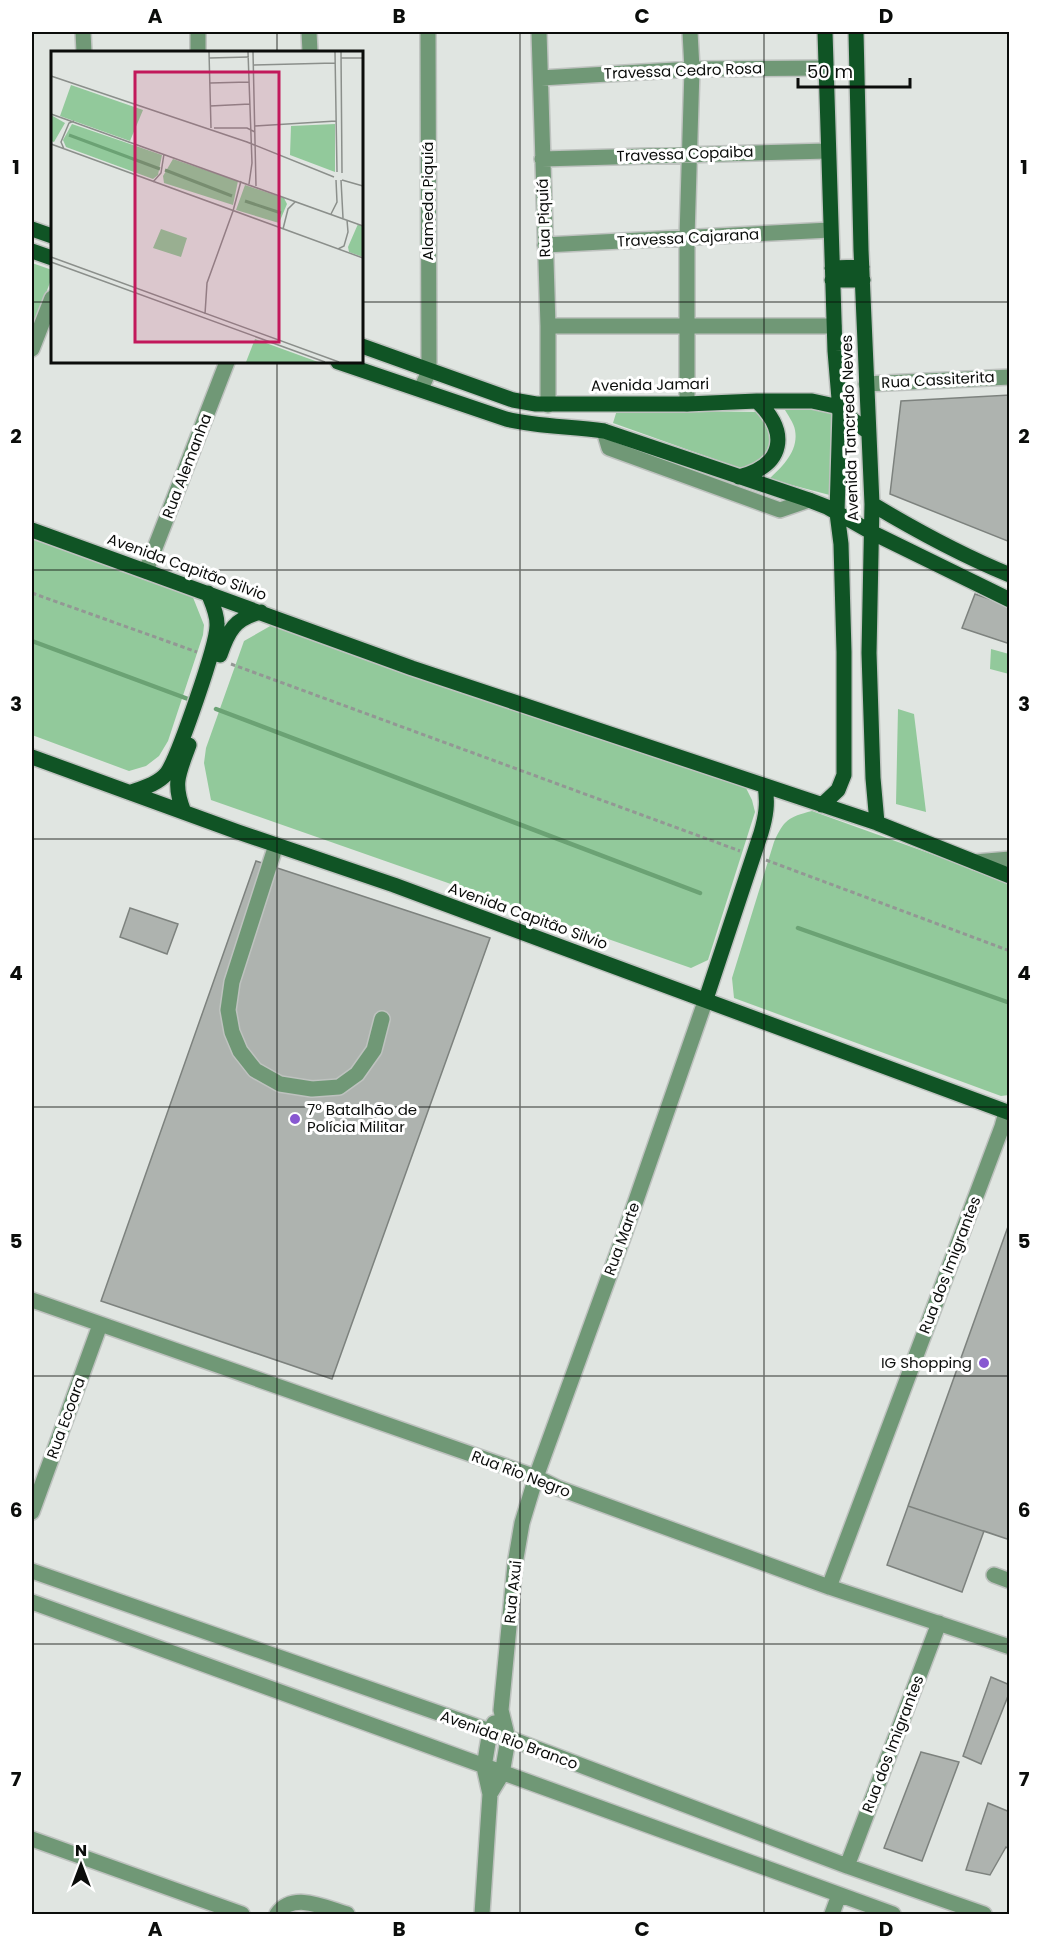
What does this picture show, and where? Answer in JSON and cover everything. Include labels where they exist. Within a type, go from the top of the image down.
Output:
[{"type":"main road","name":"Avenida Tancredo Neves","points":[[822,805],[838,790],[844,776],[844,652],[841,544],[837,513],[840,411],[830,230],[825,32]]},
{"type":"main road","name":"Avenida Tancredo Neves","points":[[856,32],[867,431],[872,504],[869,653],[873,778],[877,823]]},
{"type":"main road","points":[[32,229],[51,236]]},
{"type":"main road","points":[[32,251],[51,258]]},
{"type":"main road","points":[[832,274],[862,274]]},
{"type":"main road","name":"Avenida Jamari","points":[[363,346],[513,400],[548,405],[823,402],[835,406],[867,431]]},
{"type":"main road","points":[[341,363],[506,419],[532,425],[604,430],[809,500],[1006,598],[1010,577],[923,535],[872,504]]},
{"type":"main road","points":[[739,477],[756,473],[773,459],[776,448],[778,438],[775,424],[767,411],[756,401]]},
{"type":"main road","name":"Avenida Capitão Silvio","points":[[32,530],[412,668],[877,823],[1010,876]]},
{"type":"main road","points":[[184,812],[179,800],[177,783],[214,658],[218,622],[208,593]]},
{"type":"main road","points":[[131,792],[150,785],[168,772],[214,658],[233,625],[261,612]]},
{"type":"main road","points":[[844,652],[869,653]]},
{"type":"main road","name":"Avenida Capitão Silvio","points":[[32,757],[394,885],[1008,1112]]},
{"type":"main road","points":[[706,999],[766,815],[765,786]]},
{"type":"street","points":[[83,32],[84,51]]},
{"type":"street","points":[[198,32],[198,51]]},
{"type":"street","points":[[309,32],[310,51]]},
{"type":"street","name":"Alameda Piquiá","points":[[428,32],[429,371]]},
{"type":"street","name":"Rua Piquiá","points":[[539,32],[548,326],[548,405]]},
{"type":"street","points":[[687,404],[687,237],[692,69],[690,32]]},
{"type":"street","name":"Travessa Cedro Rosa","points":[[541,78],[692,69],[825,68]]},
{"type":"street","name":"Travessa Copaiba","points":[[542,159],[689,153],[828,151]]},
{"type":"street","name":"Travessa Cajarana","points":[[546,245],[830,230]]},
{"type":"street","points":[[32,349],[51,301]]},
{"type":"street","points":[[548,326],[834,326]]},
{"type":"street","name":"Rua Alemanha","points":[[146,571],[227,363]]},
{"type":"street","points":[[422,389],[429,371]]},
{"type":"street","name":"Rua Cassiterita","points":[[866,384],[1010,376]]},
{"type":"street","points":[[604,430],[609,448],[780,510],[809,500]]},
{"type":"street","points":[[276,845],[232,982],[228,1004],[232,1032],[240,1051],[255,1070],[280,1084],[312,1089],[339,1088],[357,1074],[374,1050],[382,1019]]},
{"type":"street","points":[[975,862],[1010,859]]},
{"type":"street","name":"Rua Marte","points":[[536,1478],[706,999]]},
{"type":"street","name":"Rua dos Imigrantes","points":[[829,1587],[1008,1112]]},
{"type":"street","name":"Rua Rio Negro","points":[[32,1300],[536,1478],[829,1587],[1010,1647]]},
{"type":"street","name":"Rua Ecoara","points":[[32,1512],[100,1325]]},
{"type":"street","name":"Rua Axui","points":[[490,1794],[502,1774],[508,1739],[501,1710],[515,1564],[522,1523],[536,1478]]},
{"type":"street","name":"Avenida Rio Branco","points":[[32,1571],[490,1731],[848,1866],[984,1914]]},
{"type":"street","points":[[994,1575],[1010,1581]]},
{"type":"street","points":[[32,1602],[893,1914]]},
{"type":"street","name":"Rua dos Imigrantes","points":[[848,1866],[939,1623]]},
{"type":"street","name":"Rua Axui","points":[[482,1914],[490,1794],[484,1767],[490,1731],[501,1710]]},
{"type":"street","points":[[32,1839],[242,1914]]},
{"type":"street","points":[[832,1914],[838,1895]]},
{"type":"street","points":[[277,1914],[291,1903],[302,1902],[347,1914]]},
{"type":"path","points":[[32,593],[754,855],[1010,951]]},
{"type":"green space","points":[[32,263],[51,270],[51,280],[32,331]]},
{"type":"green space","points":[[837,405],[841,498],[769,479],[792,452],[796,438],[792,422],[784,408]]},
{"type":"green space","points":[[617,410],[760,412],[770,426],[774,445],[765,459],[742,469],[613,423]]},
{"type":"green space","points":[[32,537],[192,595],[204,625],[203,635],[168,741],[159,756],[146,766],[129,771],[32,735]]},
{"type":"green space","points":[[272,625],[746,788],[755,812],[708,960],[691,968],[211,800],[204,763],[206,748],[244,641]]},
{"type":"green space","points":[[991,649],[1009,654],[1009,674],[990,669]]},
{"type":"green space","points":[[898,709],[914,714],[926,812],[896,804]]},
{"type":"green space","points":[[812,811],[1009,882],[1009,1095],[1001,1096],[734,998],[732,978],[774,842],[788,820]]},
{"type":"building","points":[[1010,395],[1010,542],[890,494],[901,401]]},
{"type":"building","points":[[975,594],[1010,606],[1010,644],[962,628]]},
{"type":"building","name":"7º Batalhão de Polícia Militar","points":[[256,861],[490,938],[332,1379],[101,1301]]},
{"type":"building","points":[[130,908],[178,924],[167,954],[120,937]]},
{"type":"building","name":"IG Shopping","points":[[1010,1221],[1010,1540],[984,1531],[962,1592],[887,1565]]},
{"type":"building","name":"IG Shopping","points":[[1010,1221],[1010,1540],[908,1506]]},
{"type":"building","points":[[991,1677],[1010,1685],[1010,1691],[981,1764],[963,1756]]},
{"type":"building","points":[[921,1752],[959,1762],[922,1861],[884,1848]]},
{"type":"building","points":[[988,1803],[1010,1812],[1010,1850],[1006,1847],[990,1875],[966,1870]]},
{"type":"waterway","points":[[32,641],[188,699]]},
{"type":"waterway","points":[[216,709],[700,893]]},
{"type":"waterway","points":[[798,928],[1010,1003]]},
{"type":"place","name":"7º Batalhão de Polícia Militar","points":[[295,1119]]},
{"type":"place","name":"IG Shopping","points":[[984,1363]]}]
